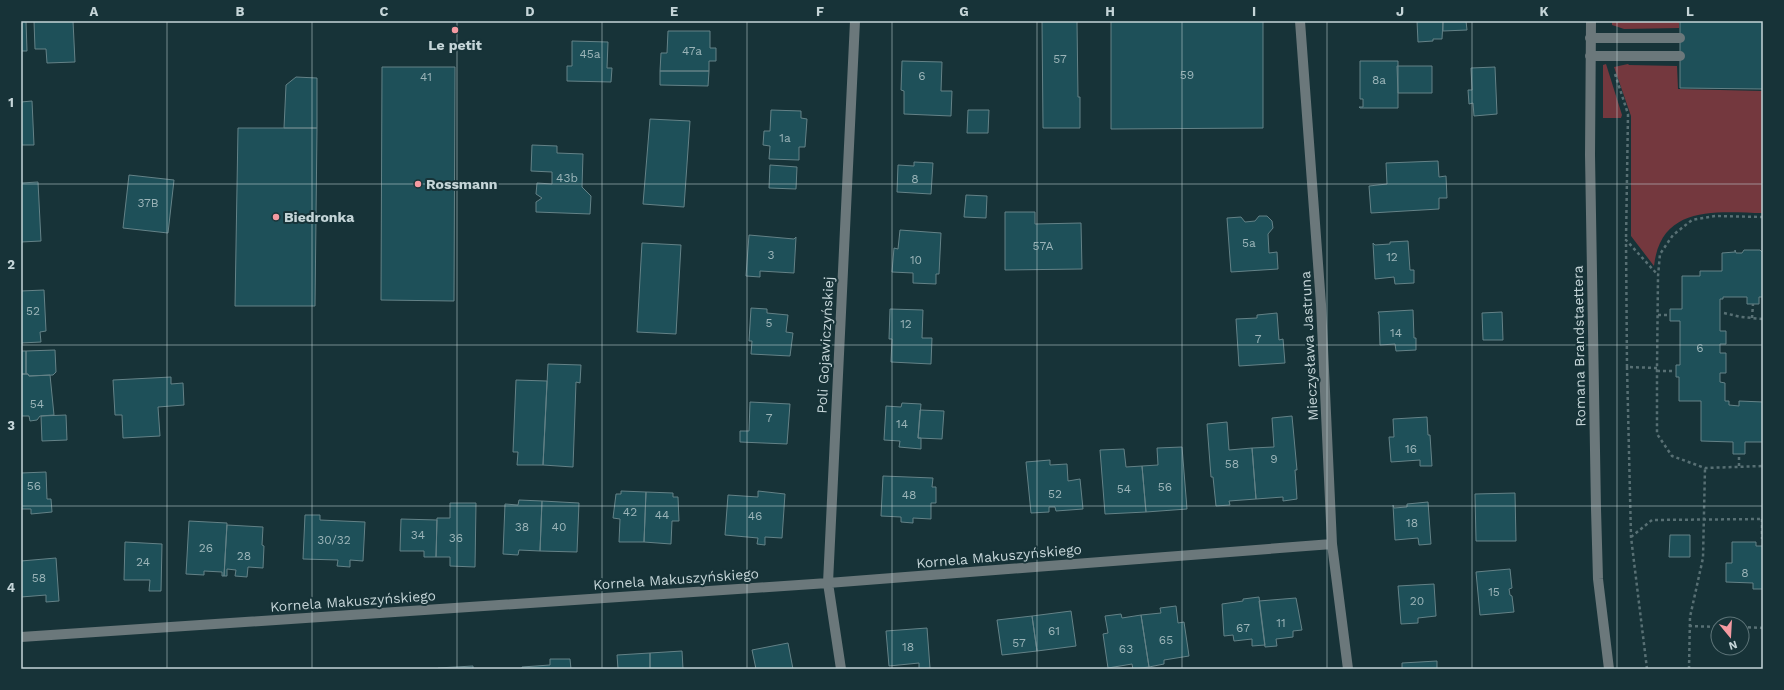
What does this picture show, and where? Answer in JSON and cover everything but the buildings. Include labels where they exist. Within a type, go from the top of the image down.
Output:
[{"type":"street","name":"Poli Gojawiczyńskiej","points":[[841,669],[828,584],[855,21]]},
{"type":"street","name":"Mieczysława Jastruna","points":[[1300,21],[1321,304],[1332,544],[1348,669]]},
{"type":"street","name":"Romana Brandstaettera","points":[[1590,21],[1590,155],[1598,579],[1609,669]]},
{"type":"street","points":[[1590,38],[1680,38]]},
{"type":"street","points":[[1590,56],[1680,56]]},
{"type":"street","name":"Kornela Makuszyńskiego","points":[[21,637],[828,584],[1332,544]]},
{"type":"path","points":[[1615,72],[1628,114],[1626,367],[1631,537],[1647,669]]},
{"type":"path","points":[[1763,217],[1715,216],[1692,220],[1672,235],[1660,254],[1658,276],[1657,369],[1657,434],[1672,456],[1705,468],[1763,466]]},
{"type":"path","points":[[1626,240],[1658,276]]},
{"type":"path","points":[[1752,318],[1753,304]]},
{"type":"path","points":[[1724,313],[1763,319]]},
{"type":"path","points":[[1658,315],[1669,315]]},
{"type":"path","points":[[1626,367],[1675,371]]},
{"type":"path","points":[[1739,455],[1739,466]]},
{"type":"path","points":[[1690,669],[1690,617],[1703,558],[1705,468]]},
{"type":"path","points":[[1631,537],[1652,520],[1762,519],[1762,539]]},
{"type":"path","points":[[1689,626],[1710,627]]},
{"type":"path","points":[[1750,627],[1763,628]]},
{"type":"shaded area","points":[[1612,21],[1679,21],[1679,28],[1624,29],[1612,25]]},
{"type":"shaded area","points":[[1606,64],[1622,115],[1621,118],[1603,118],[1603,65]]},
{"type":"shaded area","points":[[1628,64],[1677,66],[1678,89],[1763,91],[1763,213],[1710,213],[1694,216],[1679,222],[1668,231],[1659,246],[1654,266],[1631,236],[1631,116],[1614,67]]},
{"type":"place","name":"Le petit","points":[[455,30]]},
{"type":"place","name":"Rossmann","points":[[418,184]]},
{"type":"place","name":"Biedronka","points":[[276,217]]}]
